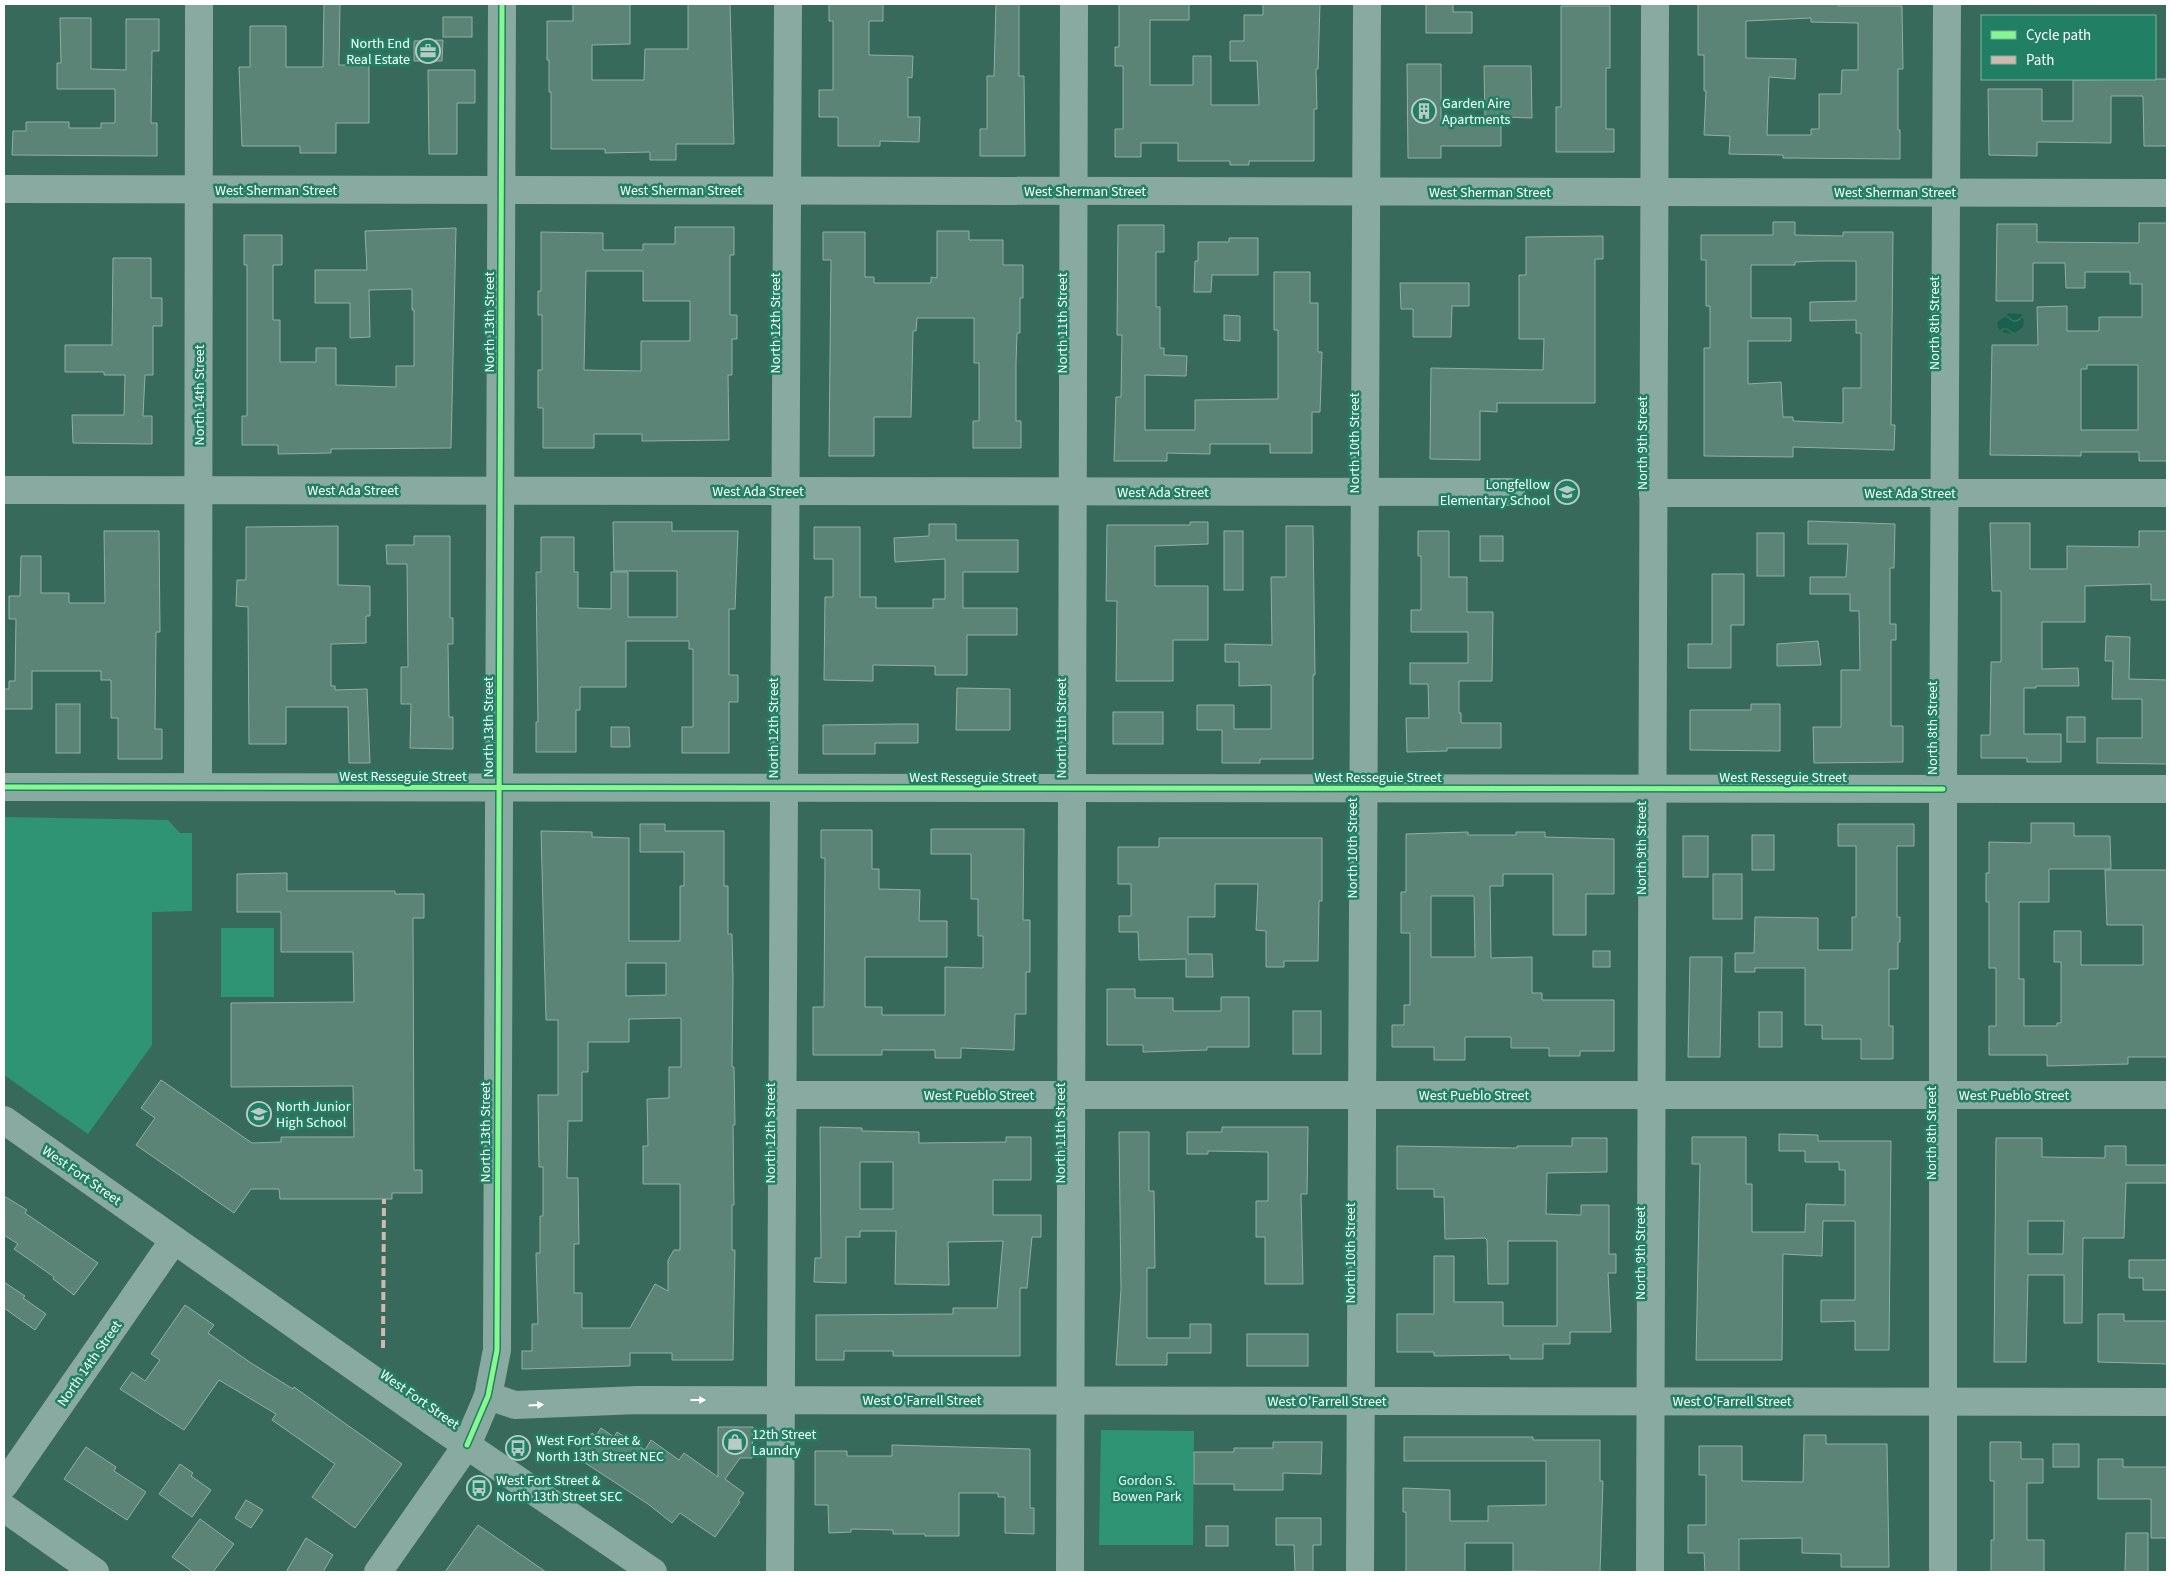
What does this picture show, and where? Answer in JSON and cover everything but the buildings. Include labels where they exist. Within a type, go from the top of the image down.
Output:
[{"type":"street","name":"North 14th Street","points":[[198,787],[199,4]]},
{"type":"street","name":"North 13th Street","points":[[378,1572],[467,1445],[488,1396],[497,1350],[502,4]]},
{"type":"street","name":"North 12th Street","points":[[780,1572],[788,4]]},
{"type":"street","name":"North 11th Street","points":[[1070,1572],[1074,4]]},
{"type":"street","name":"North 10th Street","points":[[1360,1572],[1367,4]]},
{"type":"street","name":"North 9th Street","points":[[1650,1572],[1655,4]]},
{"type":"street","name":"North 8th Street","points":[[1943,1572],[1943,789],[1947,4]]},
{"type":"street","name":"West Sherman Street","points":[[4,189],[2167,192]]},
{"type":"street","name":"West Ada Street","points":[[4,490],[1511,492]]},
{"type":"street","name":"West Ada Street","points":[[1653,493],[2167,493]]},
{"type":"street","name":"West Resseguie Street","points":[[4,787],[2167,789]]},
{"type":"street","name":"West Pueblo Street","points":[[782,1095],[2167,1095]]},
{"type":"street","name":"West Fort Street","points":[[4,1120],[467,1445],[654,1572]]},
{"type":"street","name":"North 14th Street","points":[[4,1485],[174,1240]]},
{"type":"street","name":"West O'Farrell Street","points":[[488,1396],[515,1406],[638,1400],[2167,1402]]},
{"type":"street","points":[[4,1508],[96,1572]]},
{"type":"green space","points":[[4,817],[168,820],[180,833],[192,833],[192,911],[152,912],[152,1045],[88,1134],[4,1075]]},
{"type":"green space","points":[[221,928],[274,928],[274,997],[221,997]]},
{"type":"green space","name":"Gordon S. Bowen Park","points":[[1101,1430],[1194,1431],[1193,1545],[1099,1545]]},
{"type":"water","points":[[2009,313],[2021,314],[2024,320],[2023,327],[2014,334],[2004,333],[1998,328],[1997,322]]},
{"type":"marked path","points":[[383,1348],[384,1199]]},
{"type":"cycle path","points":[[467,1445],[488,1396],[497,1350],[502,4]]},
{"type":"cycle path","points":[[4,787],[1943,789]]},
{"type":"place","name":"North End Real Estate","points":[[428,51]]},
{"type":"place","name":"Garden Aire Apartments","points":[[1424,111]]},
{"type":"place","name":"Longfellow Elementary School","points":[[1567,492]]},
{"type":"place","name":"North Junior High School","points":[[259,1114]]},
{"type":"place","name":"12th Street Laundry","points":[[735,1442]]},
{"type":"place","name":"West Fort Street & North 13th Street NEC","points":[[518,1448]]},
{"type":"place","name":"West Fort Street & North 13th Street SEC","points":[[479,1488]]}]
